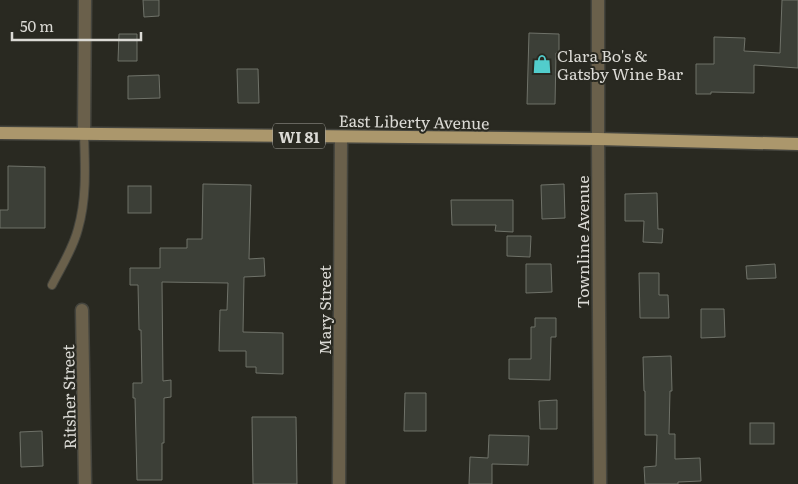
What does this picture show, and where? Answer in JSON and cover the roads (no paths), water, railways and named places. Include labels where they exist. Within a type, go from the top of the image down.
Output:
[{"type":"main road","name":"East Liberty Avenue","points":[[0,133],[598,139],[798,144]]},
{"type":"street","points":[[84,133],[85,0]]},
{"type":"street","name":"Townline Avenue","points":[[598,0],[600,484]]},
{"type":"street","name":"Mary Street","points":[[339,484],[340,137]]},
{"type":"street","name":"Ritsher Street","points":[[82,310],[85,484]]},
{"type":"lane","points":[[52,285],[78,230],[84,205],[84,133]]},
{"type":"place","name":"Clara Bo's & Gatsby Wine Bar","points":[[542,64]]}]
